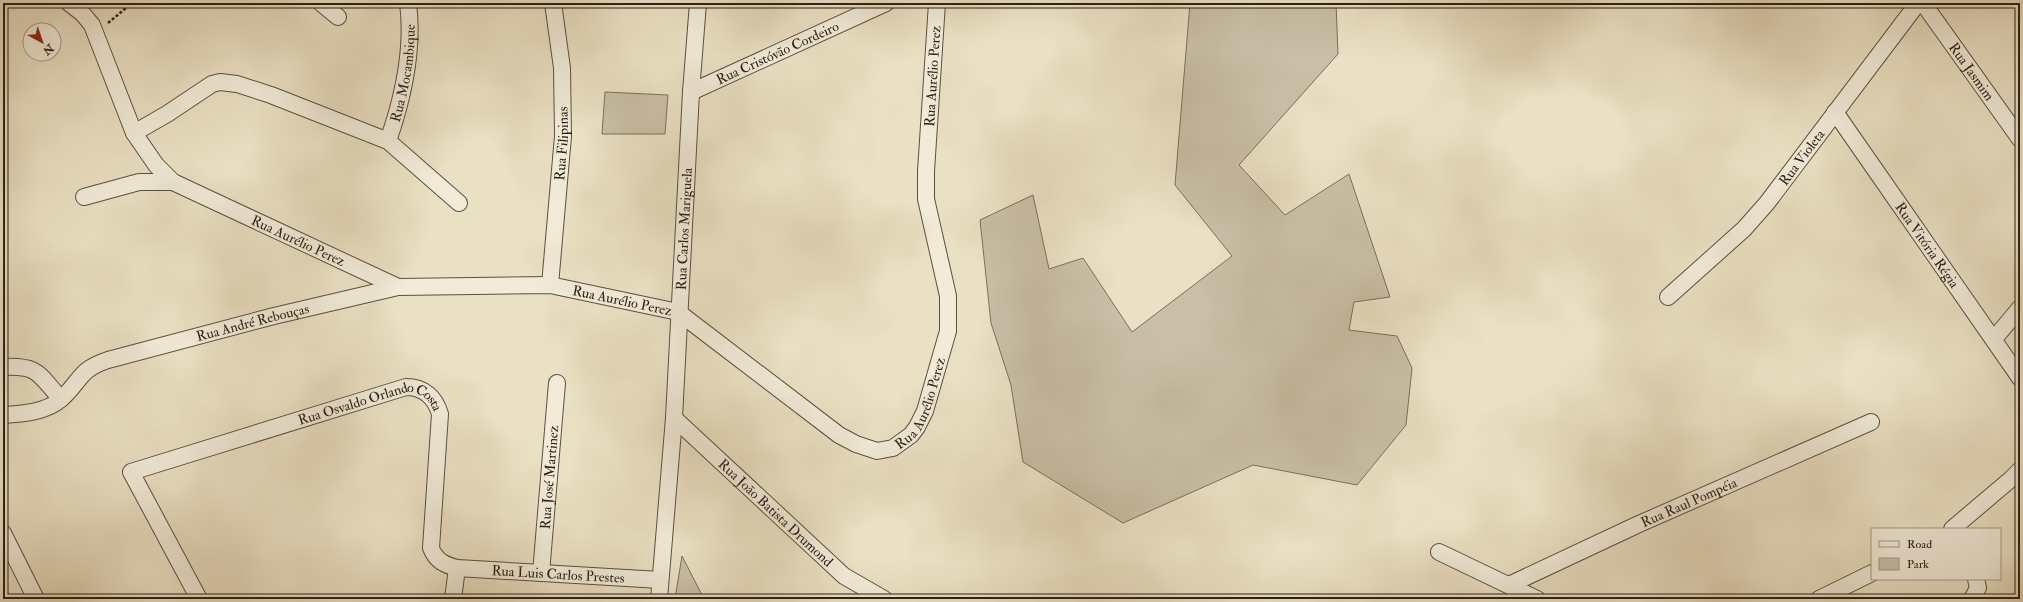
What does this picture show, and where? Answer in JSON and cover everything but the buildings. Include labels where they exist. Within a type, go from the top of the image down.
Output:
[{"type":"street","name":"Rua Aurélio Perez","points":[[69,3],[82,13],[92,25],[134,132],[156,165],[173,182],[398,287],[463,288],[550,285],[678,312],[839,435],[856,444],[877,451],[893,448],[911,435],[917,427],[925,412],[948,331],[948,296],[926,199],[926,171],[937,3]]},
{"type":"street","points":[[321,3],[338,18]]},
{"type":"street","name":"Rua Mocambique","points":[[388,141],[404,85],[409,44],[408,3]]},
{"type":"street","name":"Rua Filipinas","points":[[550,285],[562,136],[562,68],[553,3]]},
{"type":"street","name":"Rua Carlos Mariguela","points":[[659,599],[674,418],[678,312],[691,92],[698,3]]},
{"type":"street","name":"Rua Cristóvão Cordeiro","points":[[691,92],[886,3]]},
{"type":"street","name":"Rua Violeta","points":[[1668,296],[1744,230],[1762,209],[1918,3]]},
{"type":"street","name":"Rua Jasmim","points":[[1923,3],[2020,139]]},
{"type":"street","points":[[134,132],[167,114],[212,84],[220,82],[237,84],[271,95],[388,141],[458,203]]},
{"type":"street","name":"Rua Vitória Régia","points":[[1835,112],[2020,378]]},
{"type":"street","points":[[84,197],[139,182],[173,182]]},
{"type":"street","name":"Rua André Rebouças","points":[[61,399],[86,370],[108,360],[274,316],[398,287]]},
{"type":"street","points":[[1994,339],[2020,308]]},
{"type":"street","points":[[3,367],[23,366],[36,371],[61,399],[36,411],[3,415]]},
{"type":"street","name":"Rua José Martinez","points":[[542,573],[556,383]]},
{"type":"street","name":"Rua Osvaldo Orlando Costa","points":[[198,599],[131,472],[395,389],[415,387],[431,395],[437,403],[440,414],[431,548],[434,555],[446,566],[457,568]]},
{"type":"street","name":"Rua João Batista Drumond","points":[[674,418],[844,576],[884,599]]},
{"type":"street","name":"Rua Raul Pompéia","points":[[1509,585],[1639,524],[1871,422]]},
{"type":"street","points":[[1954,528],[2006,484],[2020,470]]},
{"type":"street","points":[[3,533],[36,599]]},
{"type":"street","points":[[1439,552],[1537,599]]},
{"type":"street","points":[[453,599],[457,568]]},
{"type":"street","name":"Rua Luis Carlos Prestes","points":[[457,568],[660,580]]},
{"type":"street","points":[[1818,599],[1871,573]]},
{"type":"street","points":[[1972,599],[1978,588],[1976,580]]},
{"type":"path","points":[[95,33],[132,3]]},
{"type":"green space","points":[[1190,3],[1336,3],[1338,54],[1239,165],[1285,215],[1349,174],[1390,297],[1354,302],[1349,330],[1397,336],[1412,368],[1406,425],[1357,485],[1253,465],[1123,523],[1023,462],[1011,385],[991,323],[980,220],[1033,195],[1049,269],[1083,258],[1132,332],[1232,256],[1175,185]]},
{"type":"green space","points":[[605,92],[668,95],[665,134],[602,134]]},
{"type":"green space","points":[[682,556],[704,599],[675,599]]}]
